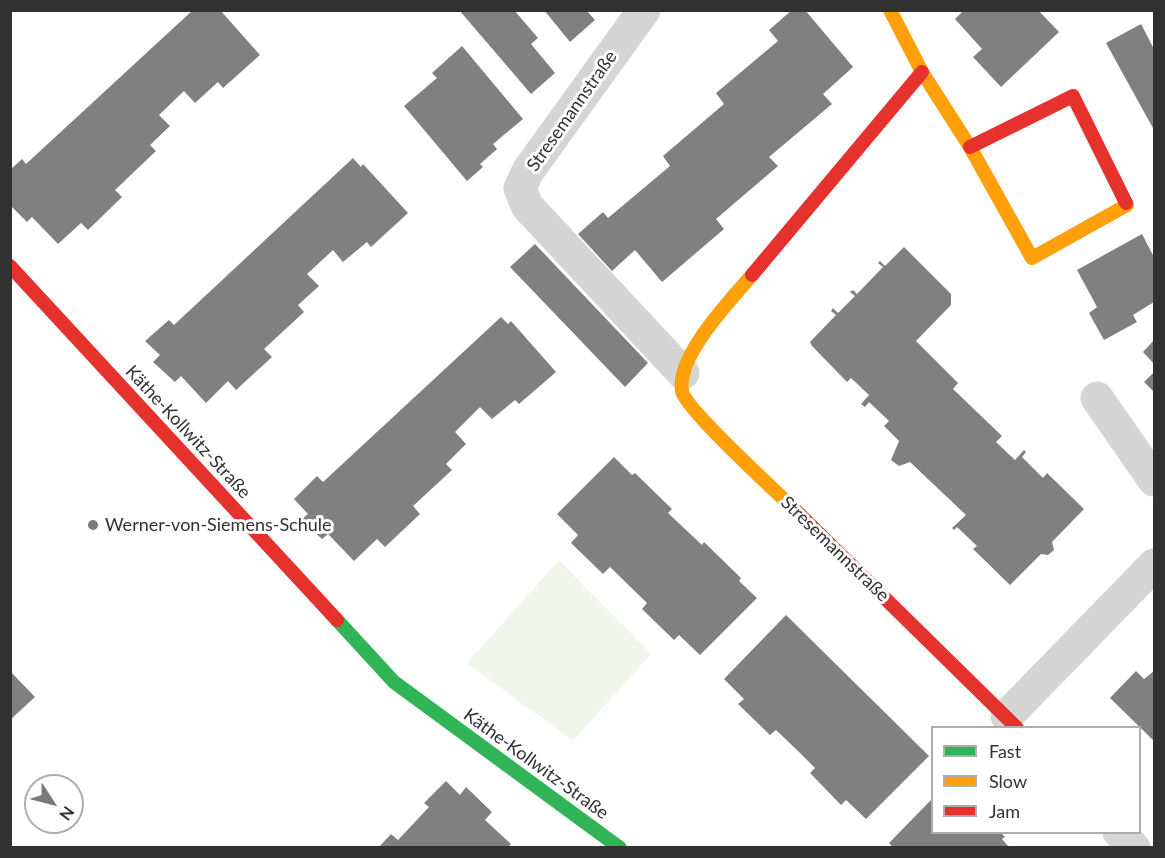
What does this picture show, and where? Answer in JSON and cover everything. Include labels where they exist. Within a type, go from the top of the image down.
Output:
[{"type":"street","name":"Stresemannstraße","points":[[644,10],[528,171],[520,188],[527,206],[682,373],[682,393],[698,415],[1012,722],[1155,565]]},
{"type":"street","points":[[890,10],[922,72],[970,147],[1032,258],[1127,205],[1072,96],[970,147]]},
{"type":"street","points":[[682,373],[704,332],[922,72]]},
{"type":"street","name":"Käthe-Kollwitz-Straße","points":[[10,266],[394,682],[620,848]]},
{"type":"street","points":[[1097,398],[1155,480]]},
{"type":"street","points":[[1121,834],[1134,848]]},
{"type":"shaded area","points":[[559,560],[651,654],[573,741],[467,663]]},
{"type":"building","points":[[193,10],[220,10],[260,55],[223,88],[218,82],[195,103],[184,91],[159,115],[170,126],[150,145],[156,151],[115,190],[122,197],[88,230],[81,223],[58,244],[32,217],[27,222],[10,205],[10,170],[22,159],[26,164]]},
{"type":"building","points":[[459,10],[514,10],[538,38],[531,44],[555,73],[531,94]]},
{"type":"building","points":[[544,10],[586,10],[595,20],[570,42]]},
{"type":"building","points":[[792,10],[805,10],[853,67],[823,94],[832,104],[769,157],[778,166],[716,219],[724,229],[662,282],[635,250],[612,271],[578,234],[603,212],[608,218],[670,166],[663,156],[724,104],[716,93],[778,41],[769,30]]},
{"type":"building","points":[[964,10],[1038,10],[1059,32],[1001,87],[973,57],[982,49],[955,19]]},
{"type":"building","points":[[1141,24],[1154,49],[1154,130],[1106,43]]},
{"type":"building","points":[[462,46],[523,119],[493,144],[497,149],[480,164],[483,167],[467,181],[404,106],[437,78],[432,73]]},
{"type":"building","points":[[353,158],[361,167],[363,164],[408,213],[371,247],[367,242],[343,262],[333,250],[307,274],[319,286],[298,305],[304,312],[264,349],[272,357],[236,390],[228,381],[206,403],[181,376],[175,382],[153,362],[160,355],[145,341],[169,320],[174,325]]},
{"type":"building","points":[[1142,234],[1154,257],[1154,302],[1133,315],[1137,322],[1104,340],[1089,313],[1097,307],[1077,270]]},
{"type":"building","points":[[535,244],[648,363],[625,387],[510,267]]},
{"type":"building","points":[[904,247],[951,294],[951,305],[916,341],[958,383],[953,389],[1002,436],[996,442],[1015,460],[1024,450],[1026,452],[1022,457],[1043,478],[1047,473],[1084,509],[1052,542],[1054,550],[1048,555],[1041,554],[1010,585],[973,549],[977,546],[957,527],[954,530],[952,528],[966,515],[910,462],[899,466],[891,460],[899,441],[884,426],[889,421],[869,402],[865,407],[861,404],[869,395],[851,378],[847,382],[810,342],[836,315],[831,311],[833,308],[838,313],[855,296],[850,292],[853,290],[857,294],[883,267],[878,263],[880,261],[885,266]]},
{"type":"building","points":[[501,317],[508,324],[511,321],[556,372],[519,404],[515,400],[492,419],[480,407],[455,432],[466,444],[446,464],[452,470],[413,506],[420,514],[385,547],[377,539],[354,561],[328,534],[322,539],[301,520],[308,514],[294,499],[317,476],[323,482]]},
{"type":"building","points":[[1154,340],[1154,364],[1143,352]]},
{"type":"building","points":[[1154,372],[1154,392],[1144,382]]},
{"type":"building","points":[[614,457],[632,475],[635,473],[672,509],[668,513],[702,545],[704,542],[741,578],[739,581],[757,598],[700,655],[679,635],[674,640],[642,609],[647,603],[610,567],[603,574],[571,543],[578,535],[557,514]]},
{"type":"building","points":[[786,615],[929,756],[866,819],[846,800],[841,805],[810,773],[815,768],[798,751],[776,730],[770,735],[738,704],[744,699],[724,679]]},
{"type":"building","points":[[10,671],[35,697],[10,720]]},
{"type":"building","points":[[1136,671],[1144,679],[1154,671],[1154,741],[1141,726],[1110,698]]},
{"type":"building","points":[[446,781],[460,795],[466,787],[492,812],[485,820],[511,844],[508,848],[378,848],[391,834],[398,840],[429,807],[424,803]]},
{"type":"building","points":[[931,800],[931,834],[1002,834],[1005,837],[1002,839],[1010,848],[893,848],[889,843]]},
{"type":"traffic: fast","points":[[337,620],[394,682],[620,848]]},
{"type":"traffic: slow","points":[[890,10],[922,72],[970,147],[1032,258],[1127,205],[1126,203]]},
{"type":"traffic: slow","points":[[752,275],[719,313],[696,346],[682,377],[682,391],[713,430],[790,505]]},
{"type":"traffic: jam","points":[[752,275],[922,72]]},
{"type":"traffic: jam","points":[[970,147],[1073,96],[1126,203]]},
{"type":"traffic: jam","points":[[10,266],[337,620]]},
{"type":"traffic: jam","points":[[790,505],[1015,726]]},
{"type":"place","name":"Werner-von-Siemens-Schule","points":[[93,525]]}]
